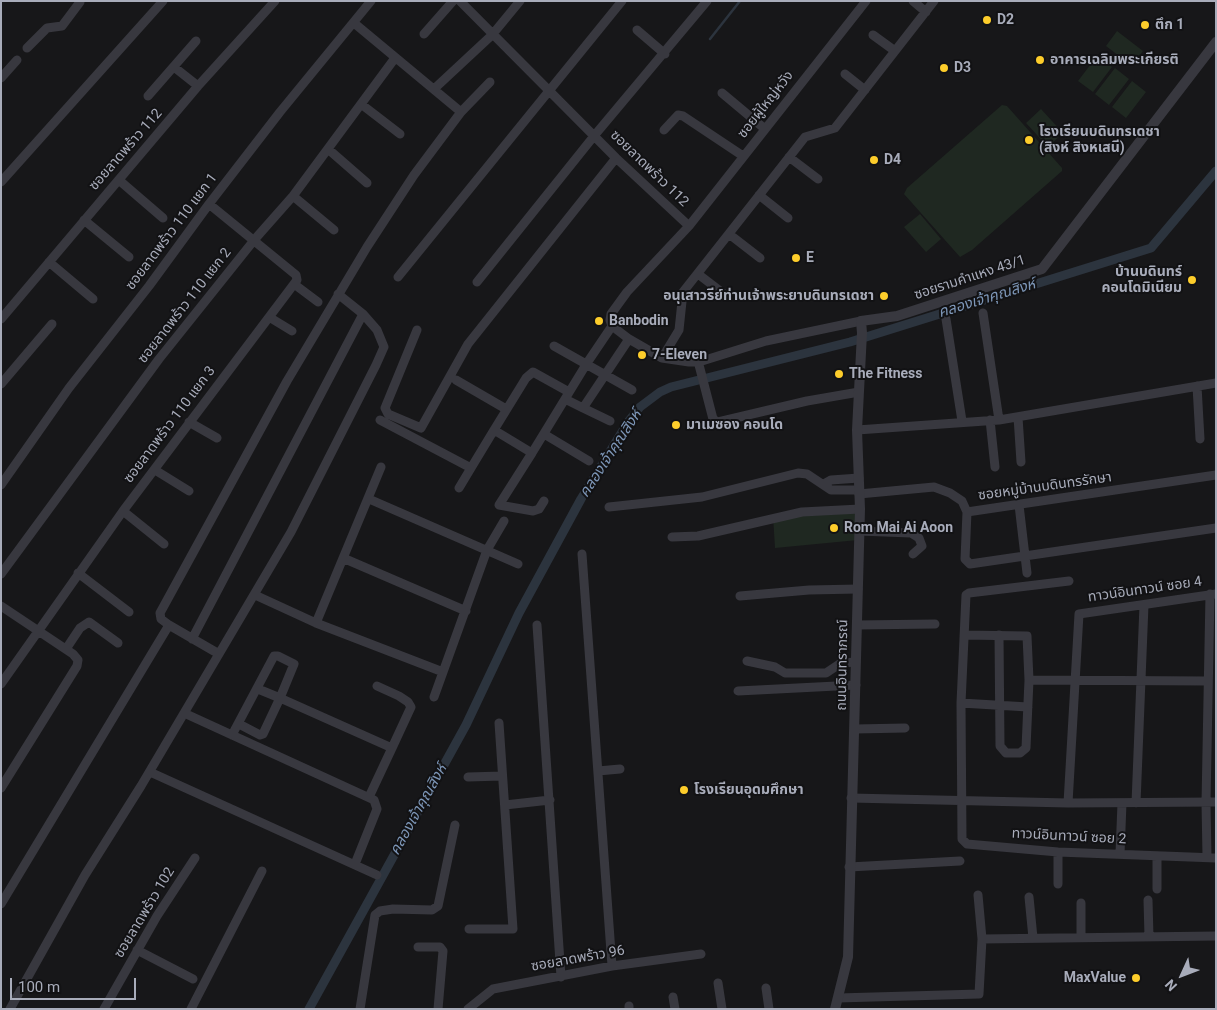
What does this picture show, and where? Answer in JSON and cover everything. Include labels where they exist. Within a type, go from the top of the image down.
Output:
[{"type":"street","points":[[1,182],[163,1]]},
{"type":"street","name":"ซอยลาดพร้าว 112","points":[[1,319],[84,220],[120,181],[198,86],[274,1]]},
{"type":"street","name":"ซอยลาดพร้าว 110 แยก 1","points":[[1,485],[69,388],[150,286],[209,204],[280,112],[371,1]]},
{"type":"street","points":[[424,34],[453,1]]},
{"type":"street","name":"ซอยลาดพร้าว 112","points":[[460,1],[616,158],[689,226],[628,292],[611,314],[612,326],[499,505],[533,511],[539,509],[544,501]]},
{"type":"street","points":[[434,89],[492,35],[520,1]]},
{"type":"street","points":[[398,277],[622,1]]},
{"type":"street","points":[[477,282],[594,136],[665,54],[707,1]]},
{"type":"street","name":"ซอยผู้ใหญ่หวัง","points":[[689,226],[866,1]]},
{"type":"street","points":[[913,1],[926,12]]},
{"type":"street","points":[[662,358],[679,330],[684,292],[805,137],[835,128],[934,1]]},
{"type":"street","points":[[27,48],[47,28],[62,26],[80,2]]},
{"type":"street","points":[[354,23],[461,112]]},
{"type":"street","points":[[637,30],[665,54]]},
{"type":"street","points":[[873,35],[895,51]]},
{"type":"street","points":[[148,96],[196,41]]},
{"type":"street","name":"ซอยรามคำแหง 43/1","points":[[861,321],[897,316],[1042,269],[1216,42]]},
{"type":"street","name":"ซอยลาดพร้าว 110 แยก 2","points":[[1,574],[159,359],[255,239],[293,196],[395,58]]},
{"type":"street","points":[[1,78],[17,60]]},
{"type":"street","points":[[174,67],[198,86]]},
{"type":"street","points":[[845,74],[865,90]]},
{"type":"street","points":[[219,654],[161,619],[160,613],[287,381],[338,294],[414,175],[461,112],[490,82]]},
{"type":"street","points":[[722,93],[765,129]]},
{"type":"street","points":[[361,104],[400,134]]},
{"type":"street","points":[[664,130],[678,115],[683,116],[743,156]]},
{"type":"street","points":[[328,149],[367,182]]},
{"type":"street","points":[[789,157],[818,179]]},
{"type":"street","points":[[417,330],[385,408],[388,414],[421,428],[468,344],[616,158]]},
{"type":"street","points":[[120,181],[163,218]]},
{"type":"street","points":[[760,195],[788,218]]},
{"type":"street","points":[[293,196],[334,230]]},
{"type":"street","points":[[209,204],[255,239],[296,275],[297,280],[294,284],[318,302]]},
{"type":"street","points":[[84,220],[129,258]]},
{"type":"street","points":[[729,234],[760,258]]},
{"type":"street","points":[[49,262],[93,299]]},
{"type":"street","points":[[698,274],[728,298]]},
{"type":"street","name":"ซอยลาดพร้าว 110 แยก 3","points":[[1,684],[123,510],[294,284]]},
{"type":"street","points":[[10,1009],[85,875],[150,772],[255,595],[324,471],[348,416],[384,347],[377,330],[363,314],[338,294]]},
{"type":"street","points":[[983,313],[995,420],[995,467]]},
{"type":"street","points":[[192,638],[363,314]]},
{"type":"street","points":[[269,317],[292,331]]},
{"type":"street","points":[[946,319],[962,421]]},
{"type":"street","points":[[612,326],[629,339],[668,361],[698,362],[766,341],[861,321]]},
{"type":"street","name":"ถนนอินทราภรณ์","points":[[837,1004],[848,957],[860,509],[858,430],[861,321]]},
{"type":"street","points":[[1,384],[52,324]]},
{"type":"street","points":[[583,408],[629,339]]},
{"type":"street","points":[[554,346],[632,390]]},
{"type":"street","points":[[698,362],[713,419],[718,422],[808,401],[859,392]]},
{"type":"street","points":[[1,368],[9,374]]},
{"type":"street","points":[[459,488],[506,409],[526,378],[533,372],[583,408],[610,421]]},
{"type":"street","points":[[456,380],[506,409]]},
{"type":"street","points":[[858,430],[1018,417],[1216,383]]},
{"type":"street","points":[[1197,386],[1200,439]]},
{"type":"street","points":[[1018,417],[1021,462]]},
{"type":"street","points":[[380,420],[471,468]]},
{"type":"street","points":[[189,422],[217,438]]},
{"type":"street","points":[[494,430],[532,453]]},
{"type":"street","points":[[544,434],[589,461]]},
{"type":"street","points":[[316,623],[369,499],[381,466]]},
{"type":"street","points":[[155,470],[189,491]]},
{"type":"street","name":"ซอยหมู่บ้านบดินทรรักษา","points":[[608,507],[702,496],[798,473],[807,474],[831,490],[859,492],[934,486],[962,501],[967,512],[1216,475]]},
{"type":"street","points":[[824,484],[831,480],[859,478]]},
{"type":"street","points":[[369,499],[518,564]]},
{"type":"street","points":[[1019,505],[1027,573]]},
{"type":"street","points":[[672,537],[698,536],[802,512],[860,509]]},
{"type":"street","points":[[123,510],[164,544]]},
{"type":"street","points":[[967,512],[965,559],[970,564],[1216,528]]},
{"type":"street","points":[[434,697],[487,550],[504,521]]},
{"type":"street","points":[[859,531],[910,533],[919,538],[922,546],[914,554]]},
{"type":"street","points":[[582,554],[612,966]]},
{"type":"street","points":[[343,558],[466,611]]},
{"type":"street","points":[[78,573],[129,612]]},
{"type":"street","name":"ทาวน์อินทาวน์ ซอย 2","points":[[1069,581],[969,593],[965,598],[961,703],[960,800],[962,839],[967,844],[1058,852],[1212,858]]},
{"type":"street","points":[[740,596],[809,590],[858,589]]},
{"type":"street","points":[[1212,858],[1206,803],[1212,719],[1208,681],[1212,661],[1213,594]]},
{"type":"street","name":"ทาวน์อินทาวน์ ซอย 4","points":[[1074,678],[1079,614],[1213,594]]},
{"type":"street","points":[[255,595],[316,623],[442,672]]},
{"type":"street","points":[[1136,804],[1144,605]]},
{"type":"street","points":[[1,606],[66,649],[78,660],[77,666],[1,788]]},
{"type":"street","points":[[66,649],[80,628],[89,622],[118,643]]},
{"type":"street","points":[[1,904],[169,624]]},
{"type":"street","points":[[857,625],[935,624]]},
{"type":"street","points":[[537,625],[562,977]]},
{"type":"street","points":[[964,635],[999,635],[1024,635],[1028,638],[1029,680],[1026,748],[1020,753],[1002,750],[999,635]]},
{"type":"street","points":[[232,735],[274,656],[294,664],[262,735],[239,724]]},
{"type":"street","points":[[747,661],[775,667],[785,673],[826,673],[841,663],[856,662]]},
{"type":"street","points":[[1029,680],[1074,678],[1208,681]]},
{"type":"street","points":[[1068,803],[1074,678]]},
{"type":"street","points":[[738,690],[856,685]]},
{"type":"street","points":[[369,797],[411,707],[408,702],[399,696],[377,686]]},
{"type":"street","points":[[258,689],[392,748]]},
{"type":"street","points":[[961,703],[1028,707]]},
{"type":"street","points":[[184,713],[369,797],[376,803],[377,809],[355,864]]},
{"type":"street","points":[[469,929],[513,929],[499,723]]},
{"type":"street","points":[[855,729],[905,728]]},
{"type":"street","points":[[598,771],[620,769]]},
{"type":"street","points":[[150,772],[377,875]]},
{"type":"street","points":[[468,777],[502,776]]},
{"type":"street","points":[[851,798],[1136,804],[1216,802]]},
{"type":"street","points":[[505,805],[550,800]]},
{"type":"street","points":[[1120,854],[1122,803]]},
{"type":"street","points":[[360,1009],[375,915],[380,911],[393,909],[432,910],[438,906],[455,825]]},
{"type":"street","points":[[1058,852],[1058,884]]},
{"type":"street","points":[[1157,856],[1157,889]]},
{"type":"street","name":"ซอยลาดพร้าว 102","points":[[108,1008],[138,950],[195,858]]},
{"type":"street","points":[[849,867],[960,861]]},
{"type":"street","points":[[191,1009],[262,871]]},
{"type":"street","points":[[837,1004],[977,995],[980,992],[982,939],[978,895]]},
{"type":"street","points":[[1029,897],[1033,938]]},
{"type":"street","points":[[1148,900],[1149,937]]},
{"type":"street","points":[[1081,937],[1082,903]]},
{"type":"street","points":[[982,939],[1216,936]]},
{"type":"street","points":[[418,947],[440,947],[443,951],[438,1009]]},
{"type":"street","points":[[138,950],[192,979]]},
{"type":"street","name":"ซอยลาดพร้าว 96","points":[[468,1009],[493,989],[612,966],[701,954]]},
{"type":"street","points":[[718,983],[722,1009]]},
{"type":"street","points":[[766,988],[769,1009]]},
{"type":"street","points":[[673,997],[674,1009]]},
{"type":"shaded area","points":[[1117,31],[1143,51],[1132,66],[1106,46]]},
{"type":"shaded area","points":[[1097,56],[1112,67],[1093,92],[1078,81]]},
{"type":"shaded area","points":[[1115,68],[1129,79],[1109,105],[1095,94]]},
{"type":"shaded area","points":[[1132,81],[1146,92],[1126,118],[1112,107]]},
{"type":"shaded area","points":[[1002,105],[1007,106],[1062,168],[1062,171],[972,250],[960,257],[904,194],[907,188]]},
{"type":"shaded area","points":[[1041,109],[1063,133],[1048,147],[1026,123]]},
{"type":"shaded area","points":[[920,214],[941,239],[926,252],[904,227]]},
{"type":"shaded area","points":[[860,509],[858,540],[775,548],[773,516]]},
{"type":"waterway","points":[[710,39],[740,1]]},
{"type":"waterway","name":"คลองเจ้าคุณสิงห์","points":[[309,1009],[466,725],[519,613],[581,499],[628,422],[640,407],[660,392],[671,387],[850,342],[1151,248],[1216,171]]},
{"type":"place","name":"D2","points":[[987,20]]},
{"type":"place","name":"ตึก 1","points":[[1145,25]]},
{"type":"place","name":"อาคารเฉลิมพระเกียรติ","points":[[1040,60]]},
{"type":"place","name":"D3","points":[[944,68]]},
{"type":"place","name":"โรงเรียนบดินทรเดชา (สิงห์ สิงหเสนี)","points":[[1029,140]]},
{"type":"place","name":"D4","points":[[874,160]]},
{"type":"place","name":"E","points":[[796,258]]},
{"type":"place","name":"บ้านบดินทร์ คอนโดมิเนียม","points":[[1192,280]]},
{"type":"place","name":"อนุเสาวรีย์ท่านเจ้าพระยาบดินทรเดชา","points":[[884,296]]},
{"type":"place","name":"Banbodin","points":[[599,321]]},
{"type":"place","name":"7-Eleven","points":[[642,355]]},
{"type":"place","name":"The Fitness","points":[[839,374]]},
{"type":"place","name":"มาเมซอง คอนโด","points":[[676,425]]},
{"type":"place","name":"Rom Mai Ai Aoon","points":[[834,528]]},
{"type":"place","name":"โรงเรียนอุดมศึกษา","points":[[684,790]]},
{"type":"place","name":"MaxValue","points":[[1136,978]]}]
